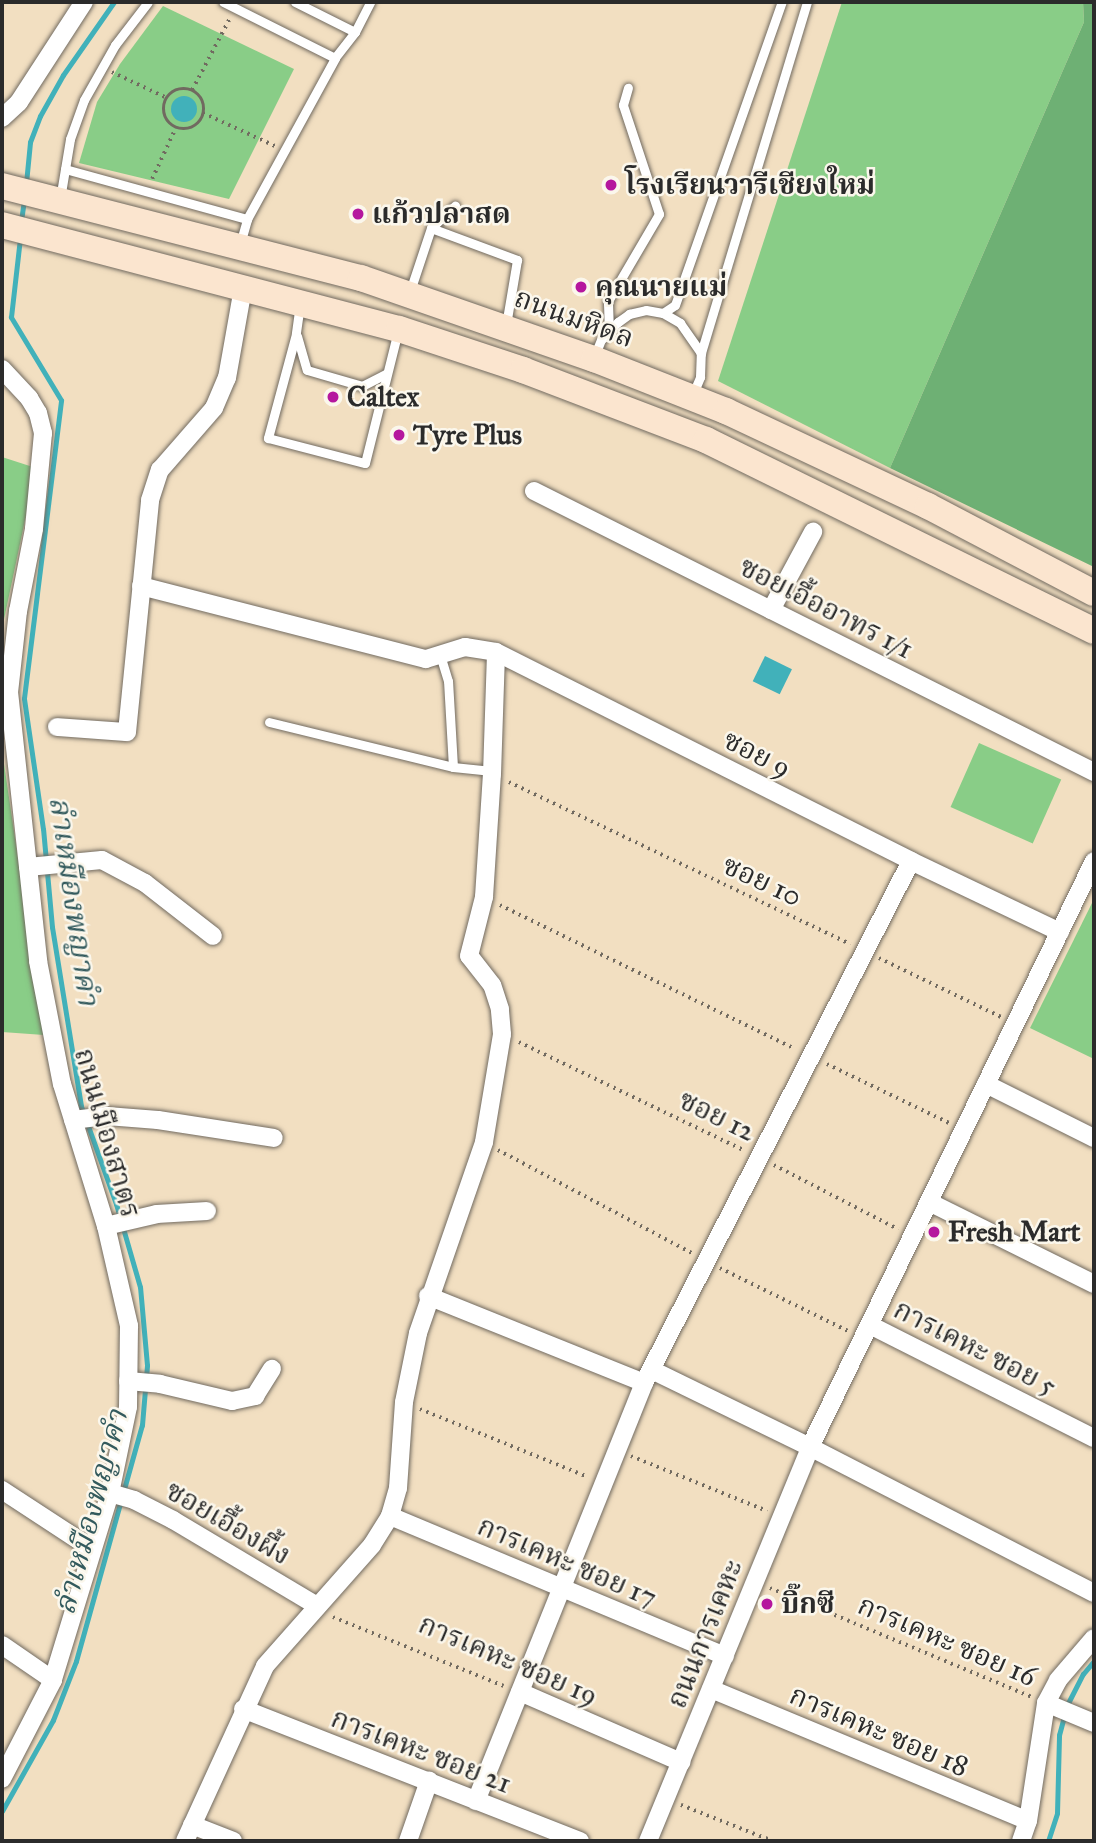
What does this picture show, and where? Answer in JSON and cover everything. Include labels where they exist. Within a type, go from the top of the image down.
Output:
[{"type":"main road","name":"ถนนมหิดล","points":[[2,186],[240,245],[409,294],[506,326],[692,396],[928,506],[1094,593]]},
{"type":"main road","points":[[2,225],[399,329],[523,370],[706,440],[1094,631]]},
{"type":"street","points":[[2,118],[19,102],[84,2]]},
{"type":"street","points":[[57,727],[127,732],[150,500],[160,470],[214,408],[219,398],[227,378],[243,288]]},
{"type":"street","name":"ถนนเมืองสาตร","points":[[2,369],[29,398],[38,413],[43,433],[34,529],[18,611],[9,692],[35,866],[38,961],[62,1084],[85,1119],[110,1225],[129,1326],[134,1382],[128,1408],[121,1496],[92,1549],[53,1680],[2,1779]]},
{"type":"street","name":"ซอยเอื้ออาทร 1/1","points":[[534,492],[1094,772]]},
{"type":"street","points":[[771,610],[813,532]]},
{"type":"street","points":[[141,586],[433,657]]},
{"type":"street","name":"ซอย 9","points":[[433,657],[465,647],[496,652],[911,861],[1060,932]]},
{"type":"street","points":[[233,1841],[188,1833],[265,1666],[365,1554],[390,1516],[398,1488],[404,1402],[428,1296],[484,1142],[502,1034],[500,1009],[492,985],[469,956],[484,897],[496,652]]},
{"type":"street","points":[[35,866],[102,860],[134,877],[213,936]]},
{"type":"street","points":[[476,1801],[616,1450],[648,1377],[911,861]]},
{"type":"street","name":"ถนนการเคหะ","points":[[648,1841],[810,1447],[1094,861]]},
{"type":"street","points":[[986,1084],[1094,1138]]},
{"type":"street","points":[[85,1119],[158,1120],[274,1138]]},
{"type":"street","points":[[929,1202],[1094,1284]]},
{"type":"street","points":[[110,1225],[157,1214],[207,1211]]},
{"type":"street","points":[[428,1296],[648,1377],[810,1447],[1094,1593]]},
{"type":"street","name":"การเคหะ ซอย 5","points":[[867,1331],[1094,1438]]},
{"type":"street","points":[[134,1382],[160,1384],[232,1401],[255,1396],[272,1369]]},
{"type":"street","points":[[2,1490],[92,1549]]},
{"type":"street","name":"ซอยเอื้องผื้ง","points":[[121,1496],[317,1606]]},
{"type":"street","name":"การเคหะ ซอย 17","points":[[390,1516],[724,1656]]},
{"type":"street","points":[[1021,1841],[1028,1821],[1046,1703],[1058,1680],[1094,1638]]},
{"type":"street","points":[[2,1645],[53,1680]]},
{"type":"street","name":"การเคหะ ซอย 18","points":[[711,1689],[1028,1821]]},
{"type":"street","name":"การเคหะ ซอย 19","points":[[520,1692],[681,1762]]},
{"type":"street","points":[[1046,1703],[1094,1723]]},
{"type":"street","name":"การเคหะ ซอย 21","points":[[243,1709],[580,1841]]},
{"type":"street","points":[[408,1841],[429,1782]]},
{"type":"lane","points":[[48,197],[65,169],[78,113],[102,67],[148,2]]},
{"type":"lane","points":[[223,2],[335,58]]},
{"type":"lane","points":[[295,2],[355,32]]},
{"type":"lane","points":[[240,245],[247,219],[335,58],[355,32],[370,2]]},
{"type":"lane","points":[[663,313],[675,305],[782,2]]},
{"type":"lane","points":[[692,396],[700,377],[701,353],[807,2]]},
{"type":"lane","points":[[609,332],[608,301],[659,214],[623,105],[628,88]]},
{"type":"lane","points":[[65,169],[247,219]]},
{"type":"lane","points":[[409,294],[431,228],[455,206]]},
{"type":"lane","points":[[431,228],[517,261],[506,326]]},
{"type":"lane","points":[[300,304],[296,334],[268,438],[365,463],[399,329]]},
{"type":"lane","points":[[594,359],[601,340],[629,314],[637,311],[663,313],[685,327],[701,353]]},
{"type":"lane","points":[[296,334],[307,370],[362,386],[387,373]]},
{"type":"lane","points":[[433,657],[448,681],[453,767]]},
{"type":"lane","points":[[269,722],[453,767],[492,772]]},
{"type":"path","points":[[192,90],[235,8]]},
{"type":"path","points":[[102,67],[167,98]]},
{"type":"path","points":[[178,90],[192,90],[202,100],[204,114],[189,128],[176,127],[164,111],[167,98],[178,90]]},
{"type":"path","points":[[204,114],[284,151]]},
{"type":"path","points":[[146,191],[176,127]]},
{"type":"path","name":"ซอย 10","points":[[492,772],[1016,1024]]},
{"type":"path","points":[[484,897],[964,1130]]},
{"type":"path","name":"ซอย 12","points":[[502,1034],[760,1157],[912,1237]]},
{"type":"path","points":[[484,1142],[708,1262],[867,1331]]},
{"type":"path","points":[[404,1402],[603,1483]]},
{"type":"path","points":[[616,1450],[782,1517]]},
{"type":"path","name":"การเคหะ ซอย 16","points":[[755,1582],[1046,1703]]},
{"type":"path","name":"การเคหะ ซอย 19","points":[[317,1606],[331,1616],[520,1692]]},
{"type":"path","points":[[666,1799],[773,1841]]},
{"type":"green space","points":[[842,2],[1083,2],[1084,22],[890,468],[718,381]]},
{"type":"green space","points":[[1083,2],[1094,2],[1094,567],[890,468],[1084,22]]},
{"type":"green space","points":[[163,6],[294,69],[229,199],[79,163],[97,102],[120,64]]},
{"type":"green space","points":[[2,457],[36,468],[2,629]]},
{"type":"green space","points":[[979,743],[1061,780],[1033,844],[951,807]]},
{"type":"green space","points":[[2,750],[44,1035],[2,1032]]},
{"type":"green space","points":[[1094,899],[1094,1059],[1030,1028]]},
{"type":"water","points":[[184,96],[193,100],[197,109],[193,118],[184,122],[175,118],[171,109],[175,100]]},
{"type":"water","points":[[765,656],[792,669],[780,694],[753,681]]},
{"type":"waterway","name":"ลำเหมืองพญาคำ","points":[[26,183],[30,142],[40,116],[63,75],[114,2]]},
{"type":"waterway","name":"ลำเหมืองพญาคำ","points":[[21,221],[24,199]]},
{"type":"waterway","name":"ลำเหมืองพญาคำ","points":[[2,1811],[53,1720],[76,1661],[142,1425],[147,1365],[140,1287],[116,1204],[81,1106],[52,927],[43,829],[24,698],[61,400],[11,317],[20,238]]},
{"type":"waterway","points":[[1048,1841],[1057,1813],[1059,1735],[1067,1705],[1083,1674],[1094,1661]]},
{"type":"place","name":"โรงเรียนวารีเชียงใหม่","points":[[611,185]]},
{"type":"place","name":"แก้วปลาสด","points":[[358,214]]},
{"type":"place","name":"คุณนายแม่","points":[[581,287]]},
{"type":"place","name":"Caltex","points":[[333,397]]},
{"type":"place","name":"Tyre Plus","points":[[399,435]]},
{"type":"place","name":"Fresh Mart","points":[[934,1232]]},
{"type":"place","name":"บิ๊กซี","points":[[767,1604]]}]
